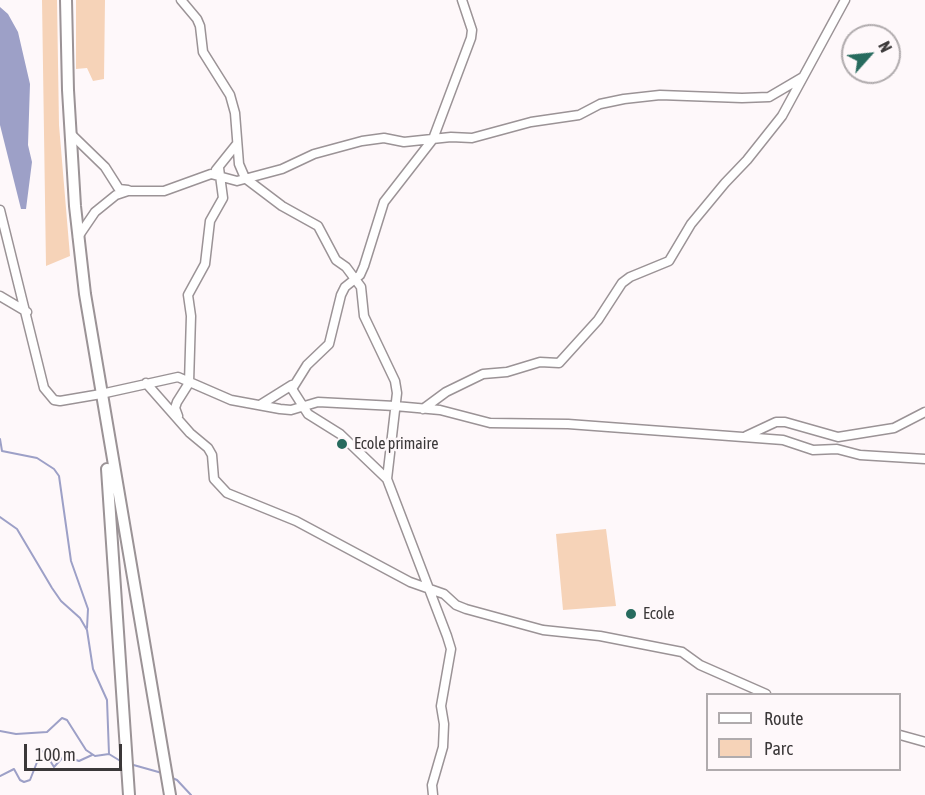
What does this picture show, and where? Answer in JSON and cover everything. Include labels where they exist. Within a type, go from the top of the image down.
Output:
[{"type":"main road","points":[[66,0],[78,237],[101,394],[169,792]]},
{"type":"main road","points":[[101,394],[129,795]]},
{"type":"street","points":[[181,0],[200,26],[203,52],[230,95],[235,113],[239,164],[245,178],[282,206],[318,226],[336,260],[361,287],[364,315],[395,381],[395,406],[387,479]]},
{"type":"street","points":[[260,405],[292,385],[328,344],[341,295],[345,287],[356,279],[364,266],[384,202],[433,139],[471,38],[472,30],[462,0]]},
{"type":"street","points":[[422,409],[446,392],[483,374],[507,372],[540,362],[558,363],[598,320],[622,284],[630,277],[669,261],[691,224],[782,116],[846,0]]},
{"type":"street","points":[[71,134],[105,166],[119,189],[164,191],[211,174],[220,173],[237,181],[282,169],[314,154],[362,141],[384,138],[404,142],[478,137],[531,122],[579,115],[600,104],[660,95],[769,97],[803,77]]},
{"type":"street","points":[[180,422],[176,408],[189,381],[191,316],[188,295],[205,264],[210,221],[223,198],[220,173],[236,145]]},
{"type":"street","points":[[78,237],[95,212],[116,195],[129,190]]},
{"type":"street","points":[[0,210],[48,395],[60,401],[101,394],[169,377],[189,381],[223,397],[291,410],[318,402],[395,406],[440,410],[490,423],[568,424],[783,440],[813,450],[837,449],[860,455],[925,459]]},
{"type":"street","points":[[0,296],[27,312]]},
{"type":"street","points":[[146,383],[180,422],[208,448],[212,455],[214,479],[227,493],[296,521],[367,561],[444,594],[466,609],[500,621],[552,632],[600,636],[656,645],[682,652],[700,665],[763,693]]},
{"type":"street","points":[[292,385],[292,392],[308,414],[348,440],[387,479],[430,589],[450,649],[441,706],[444,724],[443,747],[432,785],[433,795]]},
{"type":"street","points":[[743,438],[776,422],[838,437],[894,428],[918,413],[925,412]]},
{"type":"street","points":[[901,735],[925,742]]},
{"type":"green space","points":[[42,0],[57,0],[59,125],[70,256],[46,266]]},
{"type":"green space","points":[[76,0],[105,0],[104,79],[93,81],[87,68],[76,69]]},
{"type":"green space","points":[[606,529],[616,606],[563,610],[556,534]]},
{"type":"water","points":[[0,7],[8,14],[18,32],[30,84],[28,145],[32,162],[26,209],[21,209],[0,125]]},
{"type":"waterway","points":[[0,439],[2,451],[37,458],[54,469],[59,476],[71,561],[88,609],[87,628]]},
{"type":"waterway","points":[[0,517],[17,529],[61,601],[80,618],[87,630],[93,669],[107,700],[109,754],[122,762]]},
{"type":"waterway","points":[[0,731],[16,734],[47,732],[62,718],[67,720],[86,750],[95,756],[109,754]]},
{"type":"waterway","points":[[0,776],[14,769],[20,780],[24,782],[30,780],[41,752],[44,751],[54,767],[64,756],[79,761],[92,755]]},
{"type":"waterway","points":[[130,764],[162,773]]},
{"type":"waterway","points":[[170,777],[177,780],[191,795]]},
{"type":"place","name":"Ecole primaire","points":[[342,444]]},
{"type":"place","name":"Ecole","points":[[631,614]]}]
